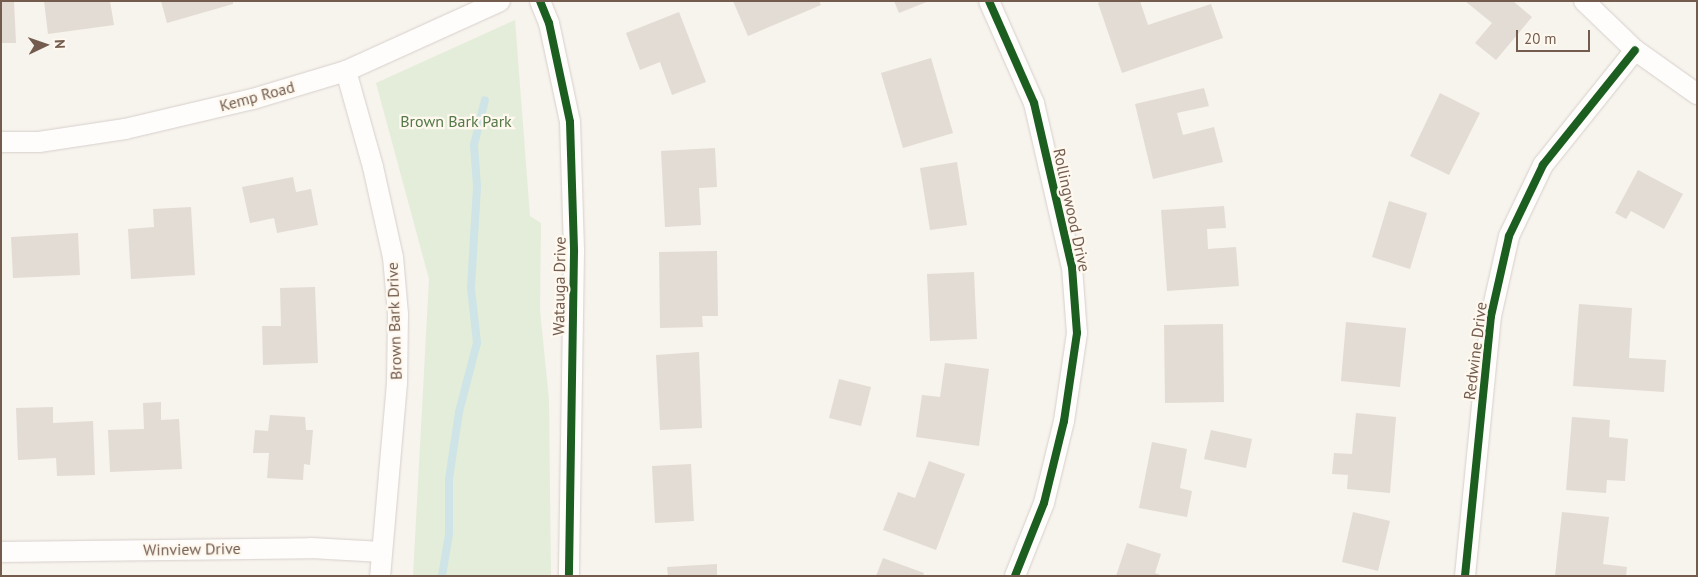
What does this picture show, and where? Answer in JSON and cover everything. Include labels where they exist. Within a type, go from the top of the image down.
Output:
[{"type":"street","name":"Kemp Road","points":[[1,142],[40,142],[124,129],[252,99],[346,71],[500,1]]},
{"type":"street","name":"Watauga Drive","points":[[540,1],[549,23],[570,122],[574,252],[569,576]]},
{"type":"street","name":"Rollingwood Drive","points":[[990,1],[1034,103],[1072,268],[1077,333],[1066,412],[1046,494],[1015,576]]},
{"type":"street","points":[[1584,1],[1635,50],[1697,94]]},
{"type":"street","name":"Redwine Drive","points":[[1465,576],[1491,316],[1509,236],[1543,165],[1635,50]]},
{"type":"street","name":"Brown Bark Drive","points":[[346,71],[373,167],[391,248],[398,314],[397,383],[380,576]]},
{"type":"street","name":"Winview Drive","points":[[1,552],[310,548],[382,552]]},
{"type":"green space","name":"Brown Bark Park","points":[[515,20],[530,216],[541,223],[540,310],[549,400],[551,576],[413,576],[429,279],[376,83]]},
{"type":"building","points":[[1,1],[14,1],[16,43],[1,43]]},
{"type":"building","points":[[44,1],[110,1],[114,25],[48,34]]},
{"type":"building","points":[[161,1],[233,1],[233,4],[167,23]]},
{"type":"building","points":[[733,1],[819,1],[821,5],[748,36]]},
{"type":"building","points":[[894,1],[929,1],[899,13]]},
{"type":"building","points":[[1103,1],[1140,1],[1148,25],[1211,4],[1223,38],[1122,73],[1098,3]]},
{"type":"building","points":[[1465,1],[1513,1],[1532,17],[1496,60],[1475,43],[1492,23]]},
{"type":"building","points":[[679,12],[706,82],[672,95],[660,62],[640,70],[626,33]]},
{"type":"building","points":[[931,58],[953,133],[903,148],[881,73]]},
{"type":"building","points":[[1204,88],[1209,106],[1177,113],[1183,135],[1214,127],[1223,162],[1153,179],[1135,104]]},
{"type":"building","points":[[1440,93],[1480,113],[1449,175],[1410,156]]},
{"type":"building","points":[[715,148],[717,187],[699,188],[701,225],[665,227],[661,151]]},
{"type":"building","points":[[957,162],[967,225],[930,230],[920,168]]},
{"type":"building","points":[[1638,170],[1683,194],[1664,229],[1631,211],[1626,219],[1615,213]]},
{"type":"building","points":[[293,177],[296,192],[311,189],[318,225],[277,233],[274,218],[250,223],[242,187]]},
{"type":"building","points":[[1389,201],[1427,213],[1410,269],[1372,257]]},
{"type":"building","points":[[1224,206],[1226,228],[1207,229],[1208,249],[1236,247],[1239,286],[1167,291],[1161,210]]},
{"type":"building","points":[[191,207],[195,275],[131,279],[128,229],[154,227],[153,209]]},
{"type":"building","points":[[78,233],[80,275],[13,278],[11,237]]},
{"type":"building","points":[[717,251],[718,316],[702,316],[703,327],[660,328],[659,252]]},
{"type":"building","points":[[974,272],[977,339],[930,341],[927,274]]},
{"type":"building","points":[[315,287],[318,363],[263,365],[262,326],[281,326],[280,288]]},
{"type":"building","points":[[1579,304],[1632,308],[1629,358],[1666,360],[1664,392],[1573,386]]},
{"type":"building","points":[[1346,322],[1406,328],[1400,387],[1341,381]]},
{"type":"building","points":[[1223,324],[1224,402],[1165,403],[1164,325]]},
{"type":"building","points":[[699,352],[702,428],[660,430],[656,355]]},
{"type":"building","points":[[945,363],[989,369],[979,446],[916,437],[922,395],[940,397]]},
{"type":"building","points":[[839,379],[871,387],[861,426],[829,418]]},
{"type":"building","points":[[161,402],[161,420],[179,419],[182,469],[110,472],[108,430],[144,429],[143,403]]},
{"type":"building","points":[[53,407],[53,423],[93,421],[95,475],[57,476],[56,458],[18,460],[16,408]]},
{"type":"building","points":[[1356,413],[1396,417],[1390,493],[1347,489],[1348,475],[1332,474],[1334,453],[1352,454]]},
{"type":"building","points":[[270,415],[305,417],[306,430],[313,430],[310,465],[304,464],[303,480],[267,478],[269,453],[253,453],[255,430],[268,431]]},
{"type":"building","points":[[1572,417],[1610,420],[1609,437],[1628,439],[1625,481],[1607,480],[1606,493],[1566,490]]},
{"type":"building","points":[[1211,430],[1252,439],[1246,468],[1204,459]]},
{"type":"building","points":[[1152,442],[1187,449],[1180,488],[1192,491],[1187,517],[1139,508]]},
{"type":"building","points":[[929,461],[965,474],[936,550],[883,530],[898,492],[915,498]]},
{"type":"building","points":[[691,464],[694,521],[655,523],[652,466]]},
{"type":"building","points":[[1353,512],[1390,521],[1378,571],[1342,562]]},
{"type":"building","points":[[1562,512],[1609,517],[1603,564],[1627,567],[1626,576],[1555,576]]},
{"type":"building","points":[[1127,543],[1161,554],[1155,573],[1163,576],[1116,576]]},
{"type":"building","points":[[883,558],[924,573],[923,576],[876,576]]},
{"type":"building","points":[[717,564],[717,576],[668,576],[667,567]]},
{"type":"waterway","points":[[442,576],[449,534],[449,479],[459,412],[477,343],[471,288],[477,186],[474,145],[485,100]]},
{"type":"cycle path","points":[[540,1],[549,23],[570,122],[574,252],[569,576]]},
{"type":"cycle path","points":[[989,1],[1034,103],[1072,267],[1077,333],[1064,421],[1044,503],[1015,576]]},
{"type":"cycle path","points":[[1465,576],[1491,316],[1509,236],[1543,165],[1635,50]]}]
